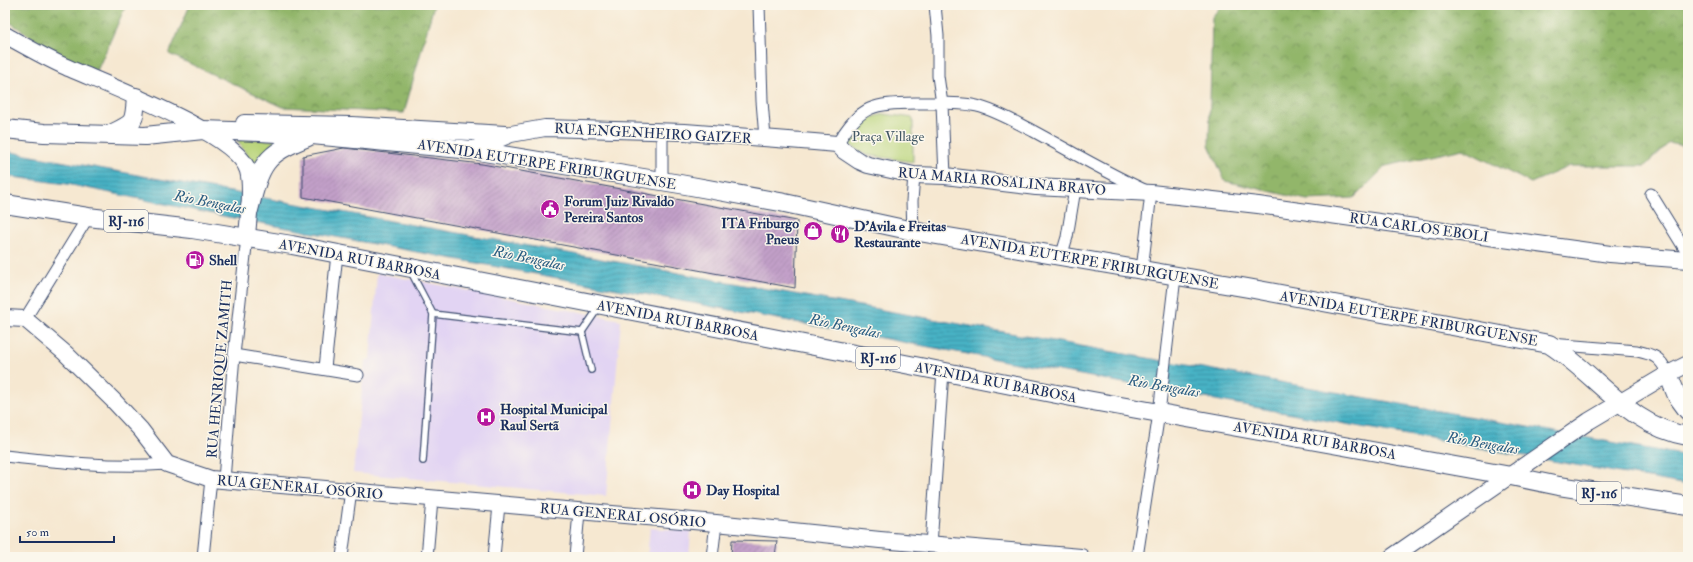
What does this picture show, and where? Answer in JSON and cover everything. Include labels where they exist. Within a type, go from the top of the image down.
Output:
[{"type":"main road","points":[[110,134],[130,125],[135,118],[136,97]]},
{"type":"main road","name":"AVENIDA EUTERPE FRIBURGUENSE","points":[[5,129],[44,133],[145,136],[196,126],[472,150],[780,202],[913,231],[1175,277],[1248,288],[1549,344],[1580,366],[1619,404],[1659,428],[1688,436]]},
{"type":"main road","points":[[249,210],[257,179],[262,168],[272,156],[283,147],[312,135]]},
{"type":"main road","name":"RJ-116","points":[[5,204],[88,217],[247,237]]},
{"type":"main road","name":"AVENIDA RUI BARBOSA","points":[[247,237],[1087,400],[1511,476]]},
{"type":"main road","points":[[1668,374],[1677,396],[1688,411]]},
{"type":"main road","name":"RJ-116","points":[[1511,476],[1566,487],[1688,506]]},
{"type":"street","points":[[759,5],[762,101],[765,138]]},
{"type":"street","points":[[935,5],[938,36],[938,76],[942,104],[945,176]]},
{"type":"street","points":[[5,35],[64,66],[136,97],[196,126],[233,150],[248,170],[249,210],[247,237]]},
{"type":"street","points":[[837,144],[856,117],[871,108],[889,103],[976,106],[1000,115],[1066,148],[1120,179],[1151,193],[1142,270]]},
{"type":"street","points":[[196,126],[352,125],[510,134]]},
{"type":"street","name":"RUA ENGENHEIRO GAIZER","points":[[472,150],[510,134],[545,128],[728,134],[837,144]]},
{"type":"street","points":[[662,131],[662,181]]},
{"type":"street","name":"RUA MARIA ROSALINA BRAVO","points":[[837,144],[844,151],[859,161],[886,170],[914,175],[945,176],[1036,187],[1151,193]]},
{"type":"street","points":[[913,231],[912,201],[914,175]]},
{"type":"street","points":[[1060,257],[1067,236],[1076,189]]},
{"type":"street","name":"RUA CARLOS EBOLI","points":[[1151,193],[1258,205],[1610,254],[1688,260]]},
{"type":"street","points":[[1651,194],[1688,254]]},
{"type":"street","points":[[25,319],[88,217]]},
{"type":"street","name":"RUA HENRIQUE ZAMITH","points":[[203,557],[218,480],[247,237]]},
{"type":"street","points":[[325,368],[337,254]]},
{"type":"street","points":[[1137,557],[1166,363],[1175,277]]},
{"type":"street","points":[[5,318],[25,319],[90,376],[141,430],[168,464]]},
{"type":"street","name":"AVENIDA EUTERPE FRIBURGUENSE","points":[[1549,344],[1638,351],[1650,354],[1658,357],[1663,363],[1668,374]]},
{"type":"street","points":[[234,355],[325,368],[358,375]]},
{"type":"street","points":[[1393,557],[1588,421],[1668,374],[1688,364]]},
{"type":"street","points":[[931,545],[943,371]]},
{"type":"street","name":"RUA GENERAL OSÓRIO","points":[[5,456],[99,465],[129,466],[168,464],[218,480],[351,490],[432,499],[716,523],[931,545],[1081,557]]},
{"type":"street","points":[[342,557],[351,490]]},
{"type":"street","points":[[427,557],[432,499]]},
{"type":"street","points":[[494,557],[499,505]]},
{"type":"street","points":[[575,557],[579,512]]},
{"type":"street","points":[[712,557],[716,523]]},
{"type":"lane","points":[[409,268],[433,314],[423,461]]},
{"type":"lane","points":[[591,370],[582,332],[600,305]]},
{"type":"lane","points":[[433,314],[582,332]]},
{"type":"shaded area","name":"Hospital Municipal Raul Sertã","points":[[377,273],[621,320],[606,496],[353,473],[365,361],[370,359]]},
{"type":"shaded area","points":[[650,528],[691,531],[689,557],[647,557]]},
{"type":"green space","points":[[5,5],[126,5],[97,71],[64,59],[5,19]]},
{"type":"green space","points":[[190,5],[434,5],[404,113],[283,107],[169,54]]},
{"type":"green space","points":[[1222,5],[1688,5],[1688,147],[1669,143],[1645,166],[1570,166],[1531,183],[1463,149],[1386,166],[1354,198],[1307,200],[1225,181],[1209,145],[1212,17]]},
{"type":"green space","name":"Praça Village","points":[[884,114],[913,118],[913,162],[867,155],[848,144],[854,130],[860,122]]},
{"type":"green space","points":[[237,139],[275,140],[253,165]]},
{"type":"water","name":"Rio Bengalas","points":[[5,151],[1688,456],[1688,485],[1356,426],[228,217],[67,184],[5,176]]},
{"type":"building","name":"Forum Juiz Rivaldo Pereira Santos","points":[[344,148],[482,164],[797,221],[795,288],[303,197],[303,156]]},
{"type":"building","points":[[732,540],[777,541],[775,557],[731,557]]},
{"type":"place","name":"Forum Juiz Rivaldo Pereira Santos","points":[[550,209]]},
{"type":"place","name":"ITA Friburgo Pneus","points":[[813,231]]},
{"type":"place","name":"D'Avila e Freitas Restaurante","points":[[840,234]]},
{"type":"place","name":"Shell","points":[[195,260]]},
{"type":"place","name":"Hospital Municipal Raul Sertã","points":[[486,417]]},
{"type":"place","name":"Day Hospital","points":[[692,490]]}]
